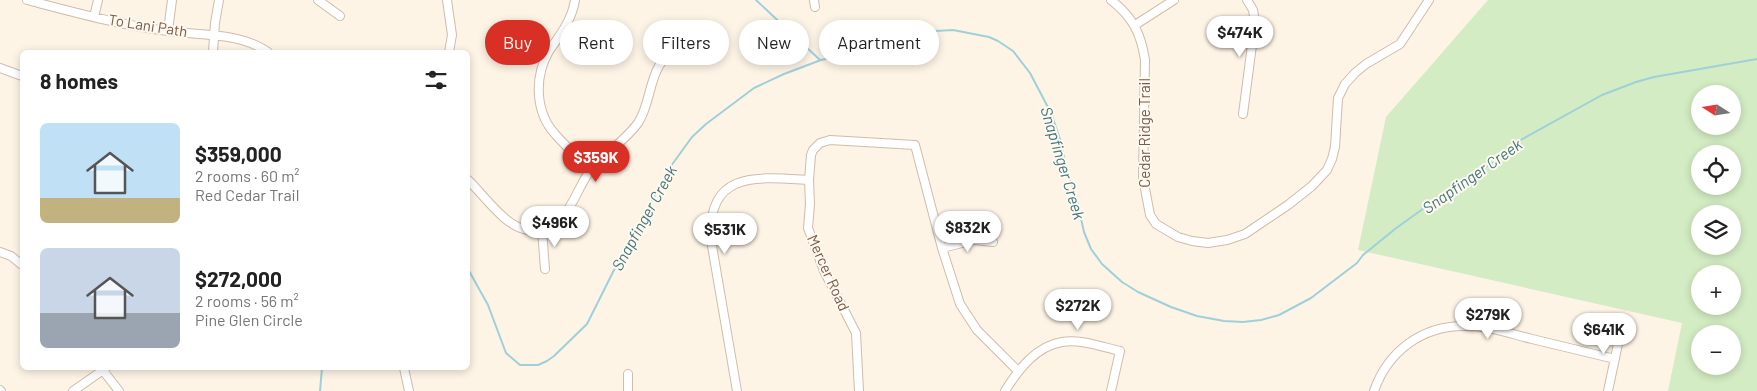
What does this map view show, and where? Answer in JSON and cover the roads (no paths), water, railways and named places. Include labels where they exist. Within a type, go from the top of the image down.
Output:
[{"type":"street","name":"To Lani Path","points":[[26,0],[94,18],[168,31],[234,38],[257,45],[265,50]]},
{"type":"street","points":[[94,18],[98,0]]},
{"type":"street","points":[[168,31],[172,0]]},
{"type":"street","points":[[214,50],[214,23],[219,0]]},
{"type":"street","points":[[318,0],[340,16]]},
{"type":"street","points":[[446,0],[452,35],[449,50]]},
{"type":"street","points":[[575,0],[573,10],[564,30],[545,60],[539,84],[539,100],[545,119],[554,134],[591,169]]},
{"type":"street","name":"Cedar Ridge Trail","points":[[1112,0],[1135,25],[1142,42],[1145,60],[1143,178],[1150,214],[1156,224],[1178,237],[1192,242],[1208,243],[1227,240],[1245,234],[1312,186],[1327,170],[1335,147],[1338,98],[1345,84],[1366,64],[1400,44],[1429,0]]},
{"type":"street","points":[[1135,25],[1174,0]]},
{"type":"street","points":[[1243,114],[1255,22],[1253,10],[1247,0]]},
{"type":"street","points":[[470,182],[508,221],[524,230],[542,230],[552,225],[567,214],[591,169],[639,121],[650,85],[660,65]]},
{"type":"street","points":[[0,68],[20,75]]},
{"type":"street","name":"Mercer Road","points":[[859,391],[856,332],[824,271],[808,228],[810,204],[808,180],[813,150],[820,143],[830,140],[915,145],[942,248]]},
{"type":"street","points":[[737,391],[711,240],[710,222],[713,210],[718,198],[738,182],[756,178],[808,180]]},
{"type":"street","points":[[542,230],[545,268]]},
{"type":"street","points":[[993,242],[974,240],[942,248],[954,288],[967,316],[977,330],[1018,371]]},
{"type":"street","points":[[0,252],[11,256],[20,264]]},
{"type":"street","points":[[1608,391],[1622,325]]},
{"type":"street","points":[[1374,391],[1386,366],[1396,354],[1421,335],[1436,329],[1466,326],[1494,330],[1615,359]]},
{"type":"street","points":[[1005,391],[1018,371],[1037,354],[1052,345],[1063,342],[1079,342],[1120,351],[1111,391]]},
{"type":"street","points":[[73,391],[101,370]]},
{"type":"street","points":[[105,370],[119,391]]},
{"type":"street","points":[[404,370],[409,391]]},
{"type":"street","points":[[628,374],[628,391]]},
{"type":"waterway","points":[[756,0],[819,59]]},
{"type":"waterway","name":"Snapfinger Creek","points":[[470,273],[488,305],[506,353],[520,365],[538,365],[547,361],[587,324],[671,166],[692,137],[706,124],[754,88],[784,74],[821,60],[890,45],[935,31],[953,30],[989,37],[998,41],[1013,51],[1030,73],[1051,113],[1060,139],[1084,232],[1091,249],[1102,264],[1122,282],[1138,292],[1171,307],[1197,316],[1224,321],[1243,322],[1261,320],[1279,315],[1311,298],[1357,263],[1363,255],[1395,229],[1442,195],[1508,153],[1519,141],[1602,95],[1654,77],[1757,59]]},
{"type":"waterway","name":"Snapfinger Creek","points":[[320,391],[322,370]]}]
